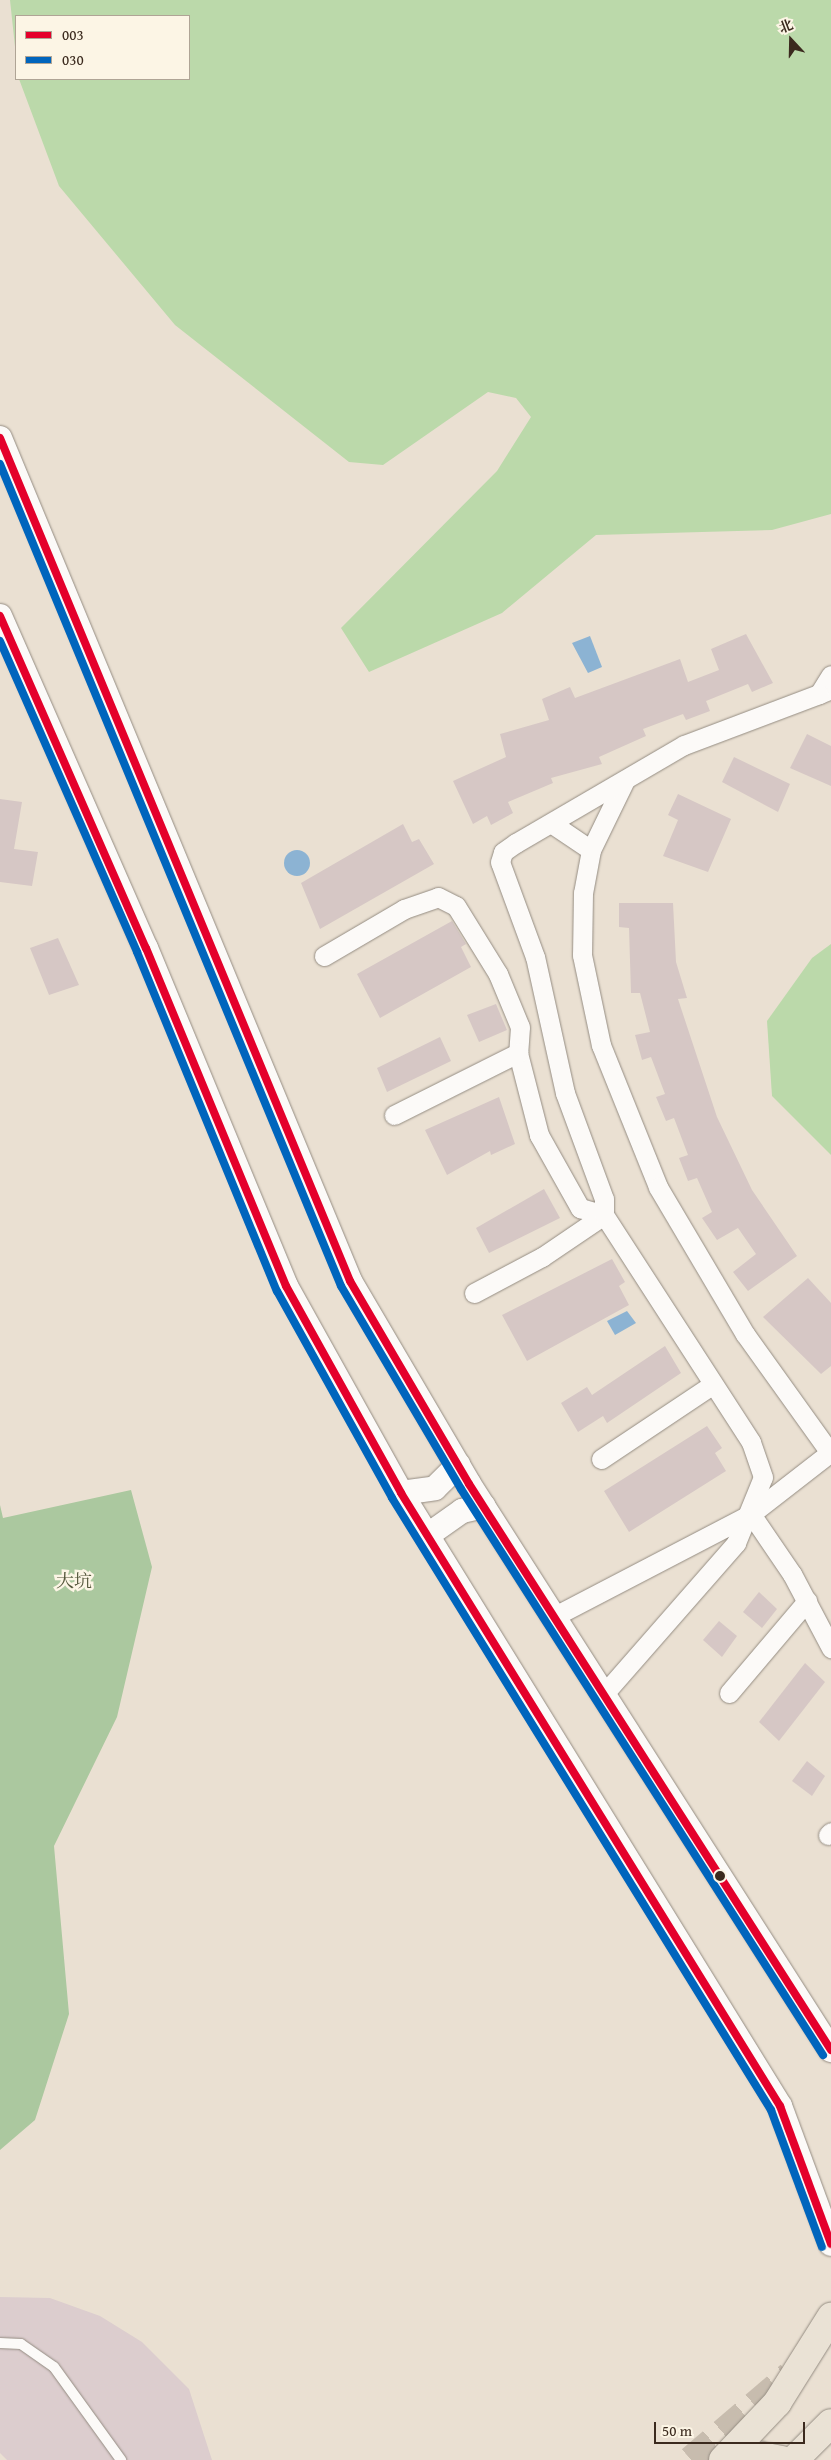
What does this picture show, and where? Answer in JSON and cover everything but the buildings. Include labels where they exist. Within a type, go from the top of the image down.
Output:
[{"type":"highway","points":[[723,2460],[777,2403],[831,2318]]},
{"type":"highway","points":[[794,2460],[831,2423]]},
{"type":"highway","points":[[750,2460],[761,2456],[782,2460]]},
{"type":"street","points":[[0,438],[350,1281],[483,1506],[831,2050]]},
{"type":"street","points":[[0,616],[286,1286],[401,1493],[780,2106],[831,2244]]},
{"type":"street","points":[[603,1695],[736,1542],[761,1490],[761,1464],[604,1215],[604,1199],[565,1093],[536,957],[500,862],[503,852],[684,745],[825,692],[831,675]]},
{"type":"street","points":[[553,1617],[751,1514],[831,1453],[745,1334],[658,1187],[601,1045],[582,955],[583,893],[591,850],[625,780]]},
{"type":"street","points":[[551,823],[591,850]]},
{"type":"street","points":[[324,956],[404,909],[438,897],[456,906],[498,974],[520,1027],[518,1053],[539,1135],[564,1186],[587,1214],[604,1215]]},
{"type":"street","points":[[394,1115],[518,1053]]},
{"type":"street","points":[[474,1293],[542,1257],[604,1215]]},
{"type":"street","points":[[601,1459],[712,1385]]},
{"type":"street","points":[[401,1493],[435,1488],[458,1465]]},
{"type":"street","points":[[428,1535],[454,1516],[483,1506]]},
{"type":"street","points":[[751,1514],[807,1601],[831,1648]]},
{"type":"street","points":[[729,1692],[807,1601]]},
{"type":"lane","points":[[0,2344],[22,2344],[54,2366],[122,2460]]},
{"type":"shaded area","points":[[0,2297],[50,2298],[100,2316],[142,2342],[189,2389],[212,2460],[7,2460],[0,2453]]},
{"type":"green space","points":[[10,0],[831,0],[831,514],[772,530],[596,535],[502,613],[369,672],[341,628],[497,471],[531,417],[516,398],[488,392],[383,465],[349,462],[175,325],[59,186],[19,80],[190,80],[190,15],[15,15],[15,47]]},
{"type":"green space","points":[[831,944],[831,1155],[772,1096],[767,1021],[812,958]]},
{"type":"green space","name":"大坑","points":[[131,1490],[152,1567],[117,1717],[54,1846],[69,2014],[35,2120],[0,2150],[0,1505],[3,1518]]},
{"type":"water","points":[[590,636],[602,667],[588,673],[572,643]]},
{"type":"water","points":[[297,850],[306,854],[310,863],[306,872],[297,876],[288,872],[284,863],[288,854]]},
{"type":"water","points":[[627,1311],[636,1323],[615,1335],[607,1321]]},
{"type":"tunnel","points":[[691,2460],[790,2375]]},
{"type":"transit line","name":"003","points":[[0,438],[350,1281],[469,1484],[831,2050]]},
{"type":"transit line","name":"030","points":[[0,464],[341,1286],[461,1489],[823,2055]]},
{"type":"transit line","name":"003","points":[[0,616],[146,948],[286,1286],[401,1493],[780,2106],[831,2244]]},
{"type":"transit line","name":"030","points":[[0,641],[137,952],[277,1291],[392,1498],[771,2110],[822,2247]]}]
